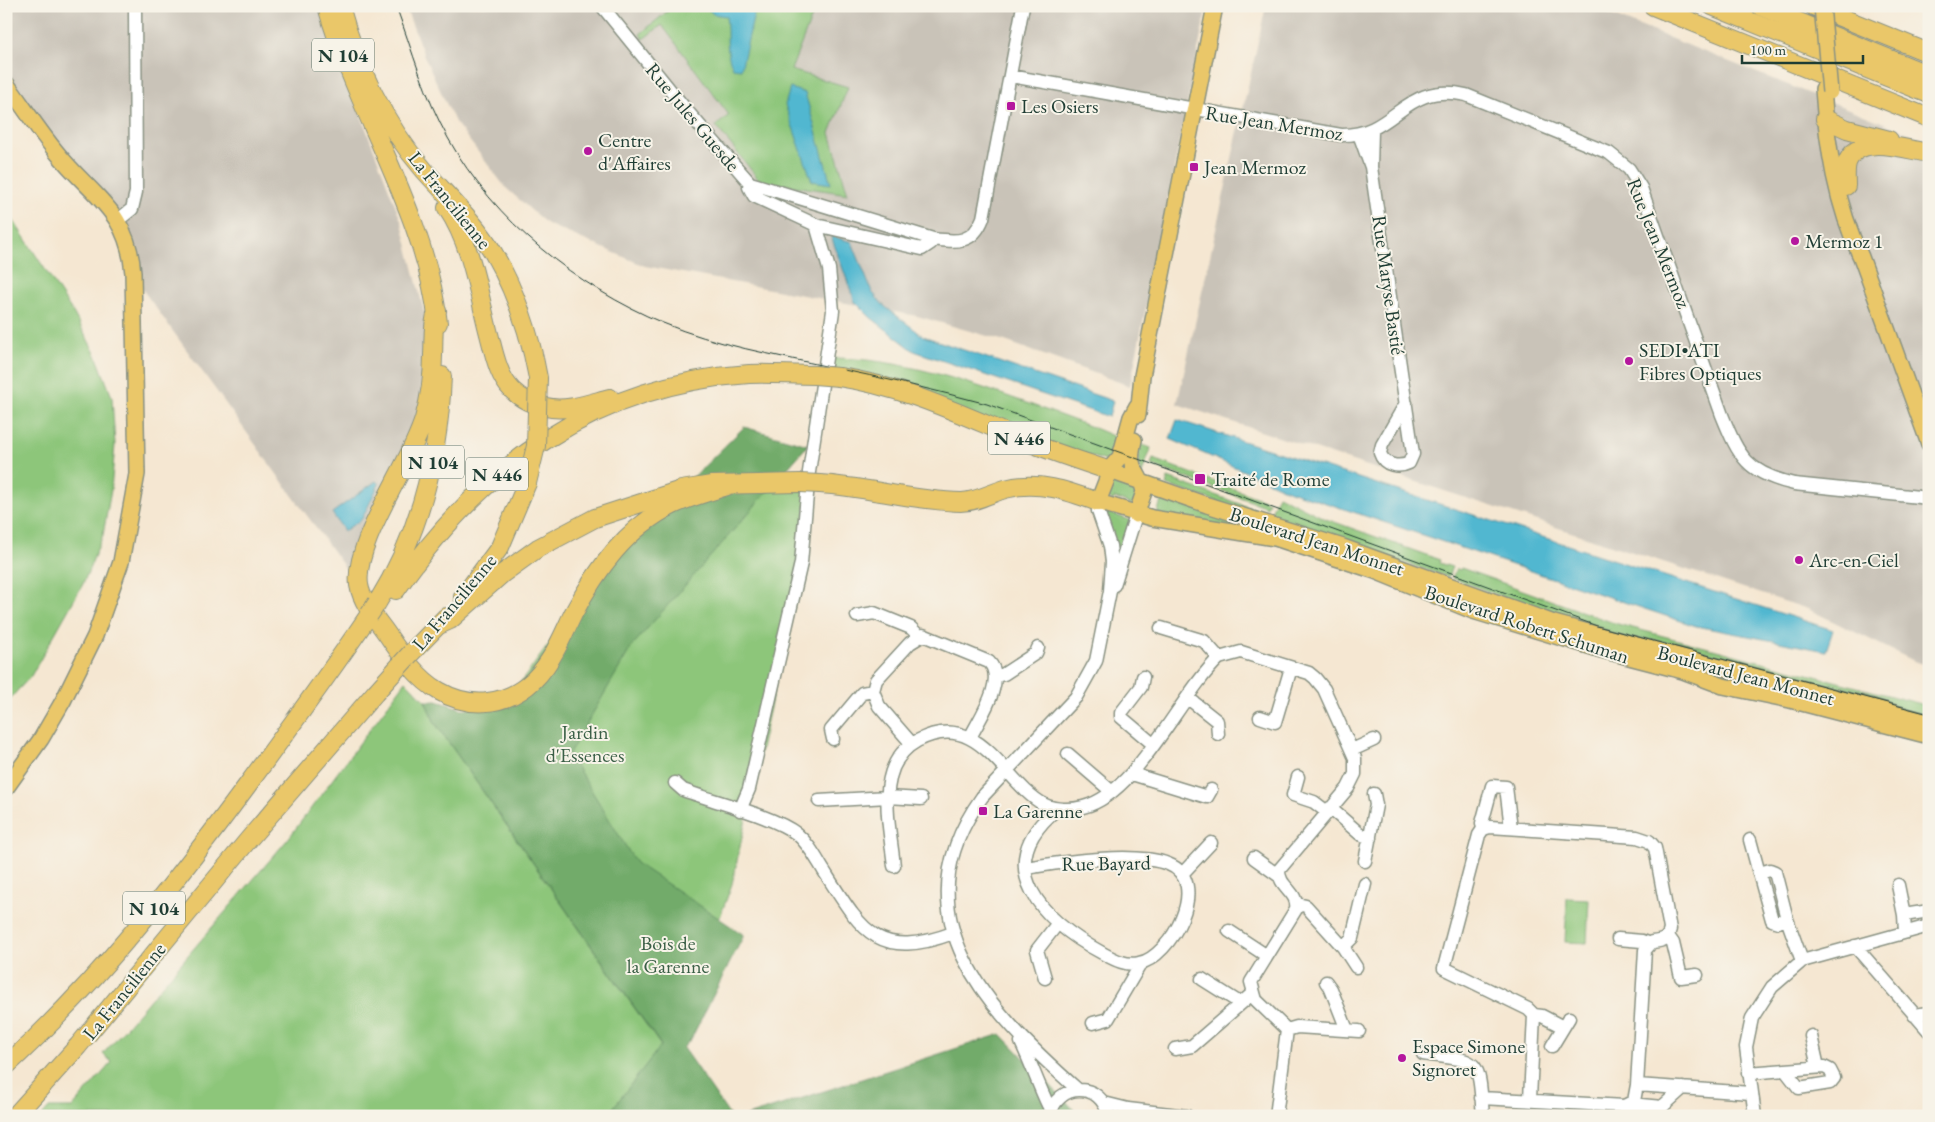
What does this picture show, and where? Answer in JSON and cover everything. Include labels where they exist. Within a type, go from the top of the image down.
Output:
[{"type":"highway","name":"La Francilienne","points":[[7,1064],[71,1003],[140,926],[216,828],[375,609],[394,575],[411,536],[434,460],[441,416],[443,367],[437,311],[416,235],[388,162],[348,68],[327,6]]},
{"type":"highway","name":"La Francilienne","points":[[15,1116],[78,1046],[243,846],[374,693],[439,625],[490,564],[510,528],[527,483],[536,446],[538,378],[529,331],[504,271],[478,232],[424,170],[401,138],[374,94],[353,48],[340,6]]},
{"type":"highway","points":[[1653,6],[1929,118]]},
{"type":"highway","points":[[1712,6],[1929,94]]},
{"type":"highway","points":[[1760,6],[1929,75]]},
{"type":"highway","points":[[1814,6],[1929,53]]},
{"type":"highway","points":[[1829,121],[1847,129],[1929,152]]},
{"type":"highway","points":[[1846,186],[1847,164],[1853,153],[1860,148],[1875,145],[1929,152]]},
{"type":"highway","points":[[424,170],[428,183],[448,210],[467,247],[500,372],[512,390],[525,400],[547,408],[564,408],[635,391],[649,393]]},
{"type":"highway","points":[[437,311],[432,325],[434,344],[431,388],[424,421],[406,464],[364,547],[358,572],[361,594],[368,606],[394,644],[431,686],[456,700],[478,703],[504,698],[528,685],[545,666],[584,594],[608,556],[622,541],[636,529],[672,505],[727,486]]},
{"type":"highway","name":"N 446","points":[[375,609],[384,606],[413,565],[448,523],[485,484],[513,461],[552,434],[583,418],[649,393],[711,379],[749,374],[814,375],[864,381],[930,402],[1017,438],[1110,471]]},
{"type":"highway","points":[[439,625],[450,620],[502,574],[538,548],[595,518],[681,490],[800,483],[849,486],[963,502],[1008,488],[1036,486],[1064,489],[1098,502]]},
{"type":"main road","points":[[1136,515],[1144,492],[1130,459],[1138,419],[1137,406],[1215,6]]},
{"type":"main road","points":[[1814,6],[1827,91]]},
{"type":"main road","points":[[1822,6],[1829,147],[1847,227],[1861,256],[1929,444]]},
{"type":"main road","points":[[6,83],[58,154],[100,196],[117,221],[126,240],[132,262],[137,408],[137,474],[121,562],[95,636],[63,701],[41,739],[6,788]]},
{"type":"main road","points":[[1829,121],[1846,186],[1861,256]]},
{"type":"main road","points":[[1098,502],[1110,471],[1120,457],[1130,417],[1137,406]]},
{"type":"main road","name":"Boulevard Jean Monnet","points":[[1110,471],[1343,546],[1554,623],[1929,722]]},
{"type":"main road","name":"Boulevard Robert Schuman","points":[[1098,502],[1136,515],[1275,538],[1375,571],[1473,611],[1683,671],[1723,686],[1790,700],[1929,736]]},
{"type":"street","points":[[117,221],[132,209],[136,192],[135,6]]},
{"type":"street","name":"Rue Jules Guesde","points":[[602,6],[693,118],[750,183],[933,239],[958,242],[974,233],[980,225],[995,159],[1023,6]]},
{"type":"street","name":"Rue Jean Mermoz","points":[[1010,76],[1326,133],[1359,134],[1372,130],[1420,97],[1442,92],[1454,93],[1466,95],[1589,144],[1621,162],[1636,179],[1645,197],[1722,415],[1739,451],[1747,462],[1758,472],[1775,480],[1794,484],[1929,498]]},
{"type":"street","name":"Rue Maryse Bastié","points":[[1372,130],[1371,167],[1406,404]]},
{"type":"street","name":"Rue Maryse Bastié","points":[[1359,134],[1371,167]]},
{"type":"street","points":[[750,183],[749,187],[754,196],[816,225],[922,249],[931,243],[933,239]]},
{"type":"street","points":[[745,812],[801,563],[809,472],[833,311],[829,270],[816,225]]},
{"type":"street","points":[[1077,1089],[1018,1035],[971,973],[953,933],[948,890],[956,843],[972,811],[1007,770],[1058,717],[1084,683],[1096,661],[1110,591],[1111,554],[1098,511],[1098,502]]},
{"type":"street","points":[[1110,591],[1117,580],[1136,515]]},
{"type":"street","points":[[857,616],[874,613],[911,628],[918,636]]},
{"type":"street","points":[[1161,628],[1204,641],[1219,658]]},
{"type":"street","points":[[912,744],[879,706],[873,691],[876,680],[918,636],[930,636],[989,662],[996,676],[994,686],[970,738]]},
{"type":"street","points":[[996,676],[1004,674],[1036,653],[1038,648]]},
{"type":"street","points":[[894,866],[888,797],[892,768],[902,752],[912,744],[940,734],[970,738],[987,750],[1041,803],[1057,809],[1084,807],[1111,792],[1132,774],[1219,658],[1233,652],[1241,652],[1309,674],[1320,683],[1356,758],[1355,774],[1348,788],[1283,865],[1278,876]]},
{"type":"street","points":[[1260,717],[1275,722],[1292,668]]},
{"type":"street","points":[[1143,677],[1141,687],[1121,713],[1121,717],[1153,744]]},
{"type":"street","points":[[833,740],[831,730],[862,693],[873,691]]},
{"type":"street","points":[[1188,698],[1217,721],[1218,734]]},
{"type":"street","points":[[1352,750],[1374,740]]},
{"type":"street","points":[[1068,754],[1111,792]]},
{"type":"street","points":[[1132,774],[1207,797],[1211,790]]},
{"type":"street","points":[[1298,777],[1293,795],[1314,802],[1329,810],[1360,834],[1370,838]]},
{"type":"street","points":[[675,783],[683,790],[791,830],[806,844],[849,910],[869,932],[893,942],[908,944],[924,943],[953,933]]},
{"type":"street","points":[[1512,828],[1506,787],[1492,786],[1482,823],[1483,829],[1476,844],[1444,968],[1528,1009],[1534,1015],[1566,1022],[1552,1046]]},
{"type":"street","points":[[1365,862],[1376,805],[1374,794]]},
{"type":"street","points":[[819,801],[888,797],[921,799]]},
{"type":"street","points":[[1041,803],[1041,822]]},
{"type":"street","points":[[1057,809],[1041,822],[1028,843],[1026,868],[1031,893],[1058,923],[1094,948],[1120,962],[1141,963],[1152,959],[1166,946],[1186,906],[1189,890],[1182,874],[1211,843]]},
{"type":"street","points":[[1483,829],[1490,827],[1512,828],[1637,837],[1649,840],[1655,848],[1669,921],[1668,936],[1673,943],[1681,978],[1697,975]]},
{"type":"street","points":[[1750,840],[1760,877],[1762,872],[1770,870],[1775,872],[1787,918],[1802,961]]},
{"type":"street","points":[[1254,858],[1278,876],[1297,904],[1306,906],[1343,947],[1356,967]]},
{"type":"street","name":"Rue Bayard","points":[[1026,868],[1070,860],[1129,859],[1169,864],[1182,874]]},
{"type":"street","points":[[1343,947],[1352,938],[1365,884]]},
{"type":"street","points":[[1898,885],[1904,915],[1905,932]]},
{"type":"street","points":[[1287,1030],[1264,1010],[1253,993],[1251,982],[1294,914],[1297,904]]},
{"type":"street","points":[[1904,915],[1929,911]]},
{"type":"street","points":[[1045,978],[1037,950],[1058,923]]},
{"type":"street","points":[[1755,1116],[1746,1047],[1752,1018],[1772,986],[1802,961],[1929,926]]},
{"type":"street","points":[[1229,931],[1267,956]]},
{"type":"street","points":[[1618,938],[1650,944],[1662,941],[1668,936]]},
{"type":"street","points":[[1630,1104],[1636,1097],[1645,950],[1650,944]]},
{"type":"street","points":[[1855,946],[1929,1031]]},
{"type":"street","points":[[1120,962],[1128,984]]},
{"type":"street","points":[[1093,1023],[1108,1019],[1141,963]]},
{"type":"street","points":[[1202,979],[1240,1003]]},
{"type":"street","points":[[1287,1030],[1297,1027],[1353,1030],[1326,982]]},
{"type":"street","points":[[1175,1049],[1192,1046],[1253,993]]},
{"type":"street","points":[[1914,1015],[1929,1013]]},
{"type":"street","points":[[1530,1099],[1534,1015]]},
{"type":"street","points":[[1276,1116],[1287,1030]]},
{"type":"street","points":[[1018,1035],[1033,1065],[1040,1088],[1051,1111]]},
{"type":"street","points":[[1811,1036],[1818,1067]]},
{"type":"street","points":[[1423,1054],[1465,1059],[1472,1063],[1477,1069],[1483,1116]]},
{"type":"street","points":[[1748,1073],[1818,1067],[1830,1070],[1834,1078],[1830,1083],[1799,1088],[1785,1070]]},
{"type":"street","points":[[1637,1085],[1751,1093]]},
{"type":"street","points":[[1481,1098],[1662,1107],[1683,1088]]},
{"type":"street","points":[[1051,1111],[1062,1094],[1077,1089],[1092,1092],[1104,1103],[1108,1116]]},
{"type":"street","points":[[1104,1103],[1178,1116]]},
{"type":"shaded area","points":[[6,6],[319,6],[402,223],[426,320],[427,342],[422,406],[354,580],[140,286],[137,256],[6,73]]},
{"type":"shaded area","points":[[405,6],[1207,6],[1130,386],[1005,341],[917,316],[645,266],[547,224],[506,188],[455,122],[425,58]]},
{"type":"shaded area","points":[[1266,6],[1589,6],[1929,141],[1929,665],[1916,662],[1808,609],[1177,404]]},
{"type":"green space","points":[[674,6],[816,6],[791,70],[848,87],[830,133],[848,194],[760,181],[716,126],[729,115],[662,25],[643,39],[640,34]]},
{"type":"green space","points":[[6,209],[74,314],[96,355],[112,397],[115,445],[111,490],[103,535],[83,584],[31,676],[6,703]]},
{"type":"green space","points":[[831,358],[856,359],[905,366],[953,378],[1001,394],[1120,439],[1115,457],[1109,462],[830,371]]},
{"type":"green space","name":"Bois de la Garenne","points":[[744,427],[808,445],[632,646],[569,754],[636,863],[744,935],[691,1039],[683,1048],[730,1116],[607,1116],[661,1045],[435,723],[425,701],[437,701],[463,709],[508,704],[628,542]]},
{"type":"green space","points":[[1137,443],[1151,448],[1141,476]]},
{"type":"green space","points":[[1153,459],[1269,502],[1267,507],[1151,465]]},
{"type":"green space","points":[[1168,478],[1270,515],[1278,495],[1326,519],[1440,560],[1439,563],[1452,567],[1448,577],[1166,485]]},
{"type":"green space","points":[[1113,480],[1134,486],[1138,491],[1133,505],[1114,498],[1113,501],[1107,497]]},
{"type":"green space","name":"Jardin d'Essences","points":[[807,490],[801,563],[732,884],[680,1028],[473,747],[625,541],[743,491]]},
{"type":"green space","points":[[1162,496],[1376,567],[1157,515]]},
{"type":"green space","points":[[1103,511],[1130,520],[1119,558]]},
{"type":"green space","points":[[1461,568],[1614,623],[1929,706],[1929,719],[1591,630],[1452,578],[1456,569],[1460,570]]},
{"type":"green space","points":[[406,681],[425,701],[435,723],[661,1046],[607,1116],[42,1116],[49,1108],[72,1108],[112,1062],[103,1054],[288,839]]},
{"type":"green space","points":[[1567,898],[1589,899],[1587,943],[1565,942]]},
{"type":"green space","points":[[1001,1034],[1080,1116],[747,1116]]},
{"type":"water","points":[[705,6],[756,6],[741,69],[733,68],[730,61],[726,16],[713,14]]},
{"type":"water","points":[[790,88],[805,93],[831,184],[812,181],[785,105]]},
{"type":"water","points":[[831,236],[852,242],[872,292],[883,305],[923,336],[1113,401],[1109,417],[914,351],[870,317],[855,302]]},
{"type":"water","points":[[1177,420],[1833,630],[1826,651],[1696,626],[1290,491],[1170,439]]},
{"type":"water","points":[[376,481],[379,484],[362,519],[344,531],[332,513]]},
{"type":"tram line","points":[[396,6],[426,90],[440,122],[467,168],[489,197],[514,224],[569,271],[600,291],[663,323],[683,331],[746,349],[889,380],[987,404],[1597,626],[1929,714]]},
{"type":"place","name":"Les Osiers","points":[[1011,106]]},
{"type":"place","name":"Centre d'Affaires","points":[[588,151]]},
{"type":"place","name":"Jean Mermoz","points":[[1194,167]]},
{"type":"place","name":"Mermoz 1","points":[[1795,241]]},
{"type":"place","name":"SEDI•ATI Fibres Optiques","points":[[1629,361]]},
{"type":"place","name":"Traité de Rome","points":[[1200,479]]},
{"type":"place","name":"Arc-en-Ciel","points":[[1799,560]]},
{"type":"place","name":"La Garenne","points":[[983,811]]},
{"type":"place","name":"Espace Simone Signoret","points":[[1402,1058]]}]
